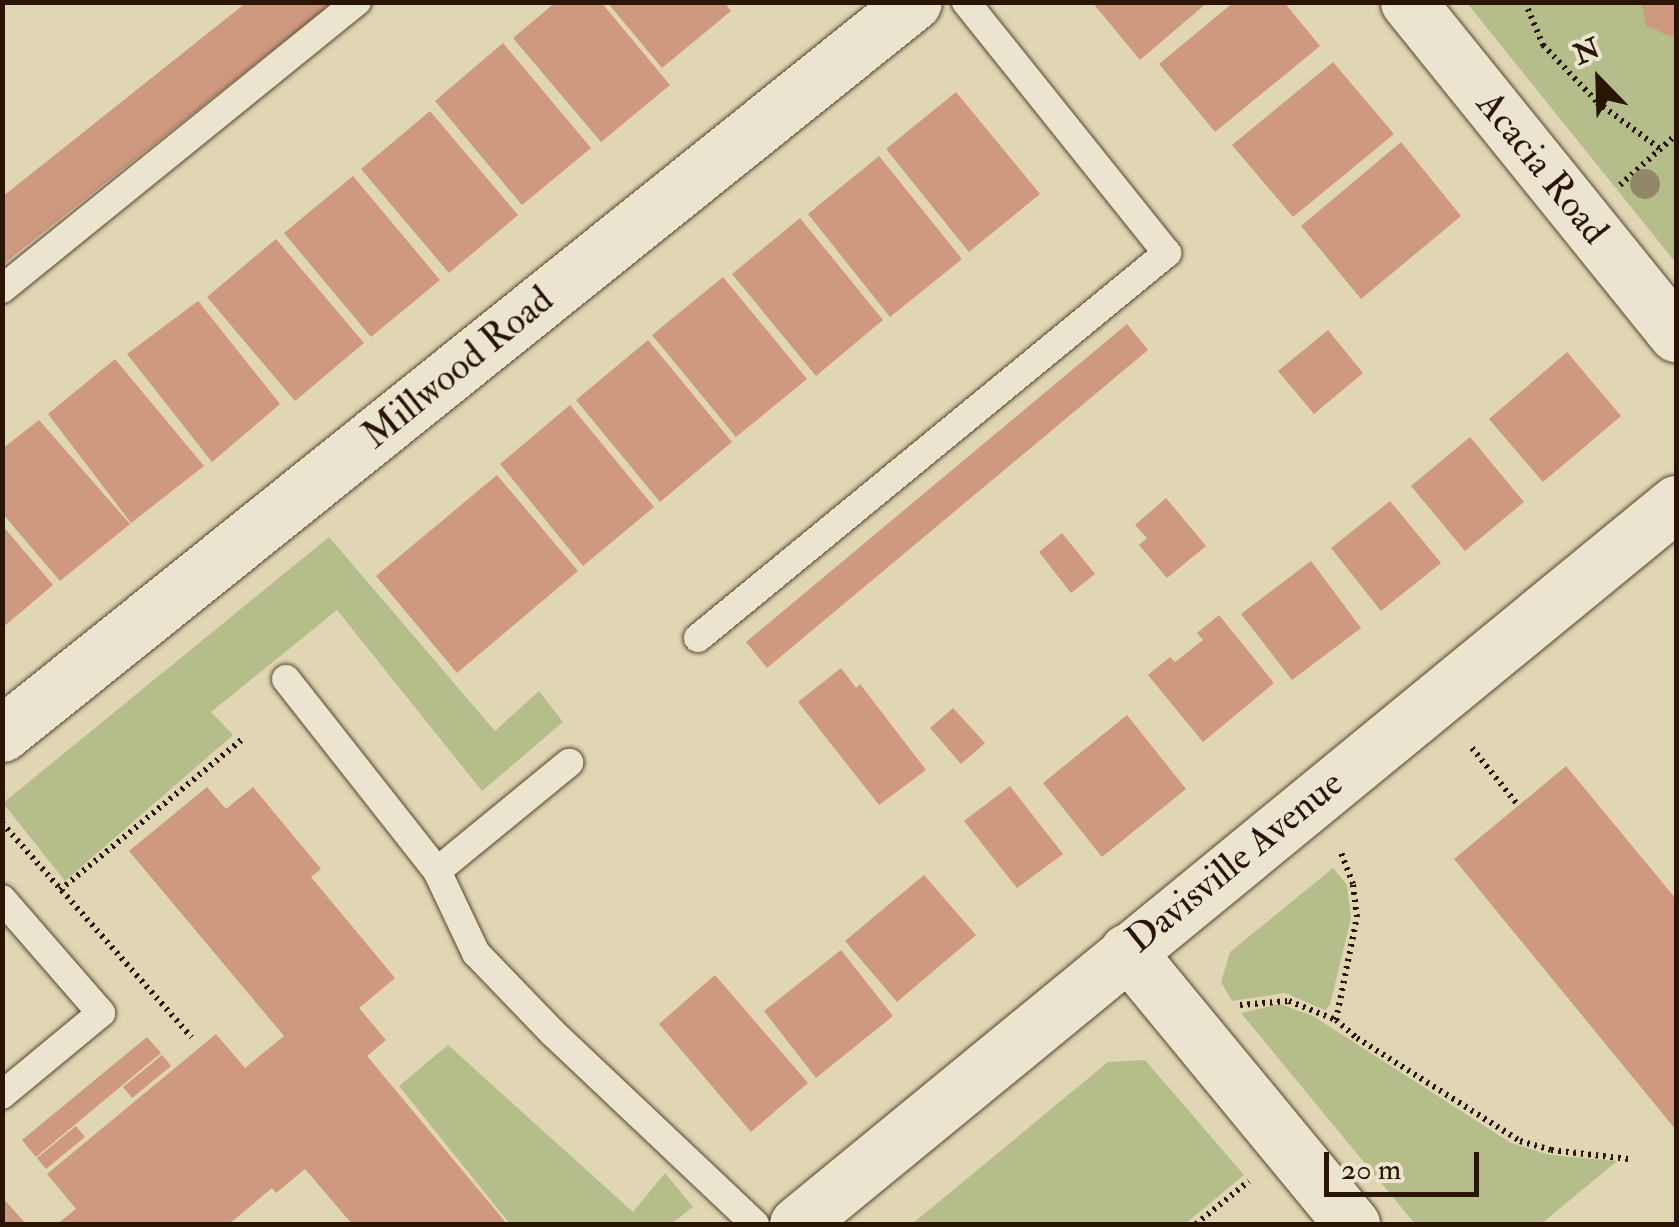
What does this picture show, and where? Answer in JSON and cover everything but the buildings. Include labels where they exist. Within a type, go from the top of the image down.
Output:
[{"type":"street","name":"Millwood Road","points":[[2,734],[914,2]]},
{"type":"street","name":"Acacia Road","points":[[1408,2],[1676,334]]},
{"type":"street","name":"Davisville Avenue","points":[[797,1224],[1676,502]]},
{"type":"street","points":[[1127,951],[1352,1224]]},
{"type":"lane","points":[[2,289],[357,2]]},
{"type":"lane","points":[[698,638],[1166,253],[966,2]]},
{"type":"lane","points":[[286,679],[437,870],[476,953],[553,1033],[755,1224]]},
{"type":"lane","points":[[437,870],[570,763]]},
{"type":"lane","points":[[2,899],[101,1013],[2,1094]]},
{"type":"path","points":[[1524,2],[1544,44],[1557,59],[1597,102],[1660,150]]},
{"type":"path","points":[[1612,192],[1676,135]]},
{"type":"path","points":[[60,890],[244,738]]},
{"type":"path","points":[[1472,748],[1518,806]]},
{"type":"path","points":[[2,823],[191,1037]]},
{"type":"path","points":[[1336,1020],[1357,917],[1354,884],[1341,854]]},
{"type":"path","points":[[1230,1009],[1252,1002],[1289,1001],[1336,1020],[1389,1060],[1520,1141],[1552,1150],[1628,1159]]},
{"type":"path","points":[[1196,1224],[1257,1175]]},
{"type":"green space","points":[[1467,3],[1676,3],[1676,263]]},
{"type":"green space","points":[[329,537],[495,731],[539,691],[563,722],[482,791],[337,610],[211,712],[233,735],[65,881],[3,803]]},
{"type":"green space","points":[[1333,868],[1347,885],[1351,918],[1330,1005],[1325,1010],[1285,993],[1232,1001],[1221,982],[1230,952]]},
{"type":"green space","points":[[1280,1004],[1313,1016],[1511,1143],[1550,1155],[1617,1161],[1541,1224],[1415,1224],[1241,1013]]},
{"type":"green space","points":[[448,1045],[633,1212],[665,1173],[693,1207],[671,1224],[510,1224],[399,1086]]},
{"type":"green space","points":[[1145,1060],[1244,1175],[1185,1224],[912,1224],[1108,1062]]}]
